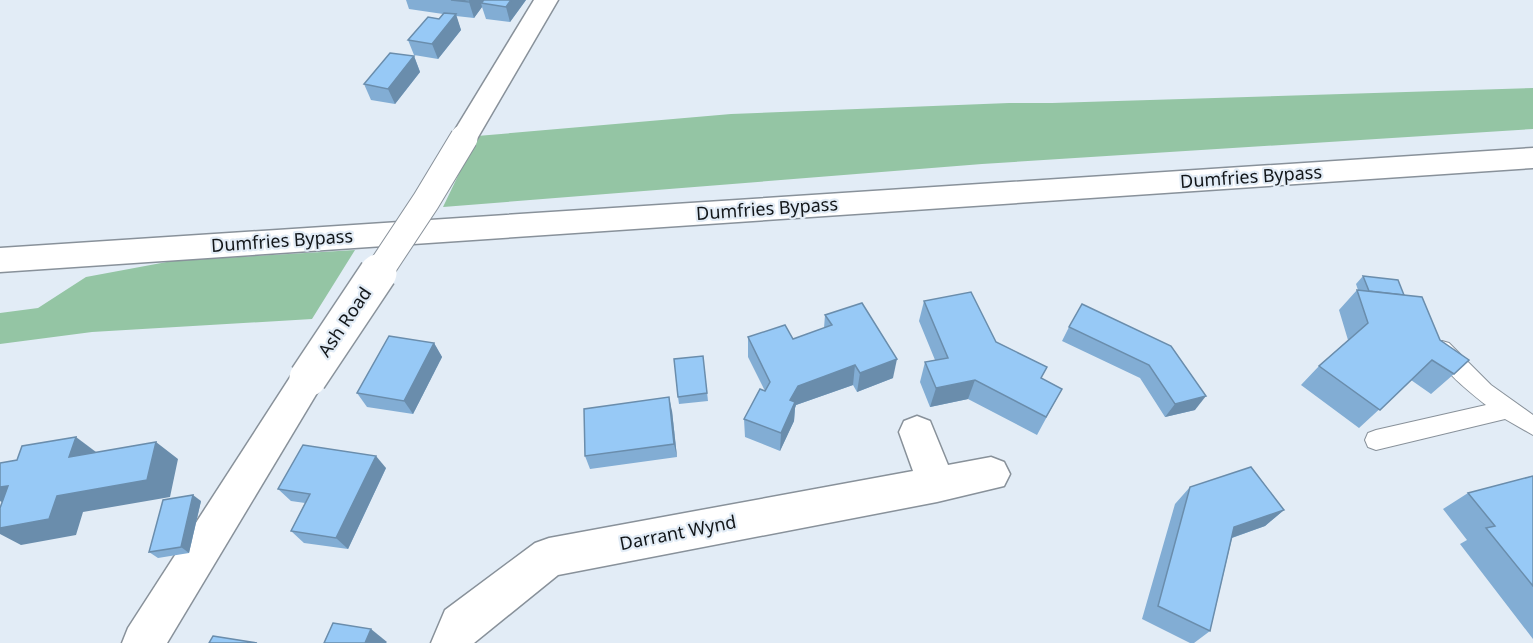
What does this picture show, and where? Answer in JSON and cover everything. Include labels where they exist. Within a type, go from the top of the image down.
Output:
[{"type":"main road","name":"Ash Road","points":[[143,643],[308,378],[426,201],[546,0]]},
{"type":"main road","name":"Dumfries Bypass","points":[[0,260],[1533,158]]},
{"type":"main road","points":[[917,432],[937,485]]},
{"type":"main road","name":"Darrant Wynd","points":[[452,643],[460,626],[549,557],[991,474]]},
{"type":"lane","points":[[1427,329],[1460,372],[1506,410],[1533,426]]},
{"type":"lane","points":[[1376,440],[1506,410]]},
{"type":"green space","points":[[1533,88],[1533,129],[982,164],[443,207],[477,136],[731,114],[1009,103]]},
{"type":"green space","points":[[355,250],[312,319],[92,332],[0,344],[0,313],[38,308],[86,277],[172,261]]},
{"type":"building","points":[[484,0],[511,0],[506,7],[481,3]]},
{"type":"building","points":[[444,13],[456,14],[432,44],[408,40],[428,17],[439,19]]},
{"type":"building","points":[[390,53],[414,56],[388,89],[364,84]]},
{"type":"building","points":[[1363,276],[1398,280],[1404,295],[1369,291]]},
{"type":"building","points":[[1357,290],[1422,297],[1440,340],[1469,360],[1454,374],[1432,360],[1380,410],[1319,366],[1368,323]]},
{"type":"building","points":[[971,292],[996,342],[1047,367],[1041,378],[1062,389],[1046,417],[975,380],[936,388],[925,362],[948,358],[924,301]]},
{"type":"building","points":[[862,303],[897,359],[860,373],[855,365],[798,386],[790,400],[795,402],[781,433],[744,419],[760,389],[765,391],[770,382],[748,337],[785,325],[793,339],[832,325],[825,315]]},
{"type":"building","points":[[1082,304],[1171,346],[1206,396],[1175,404],[1149,365],[1069,327]]},
{"type":"building","points":[[389,336],[434,343],[404,401],[357,393]]},
{"type":"building","points":[[703,356],[707,393],[678,397],[674,359]]},
{"type":"building","points":[[669,397],[674,444],[585,456],[584,409]]},
{"type":"building","points":[[76,437],[69,457],[156,442],[147,480],[57,496],[49,519],[0,528],[0,508],[8,486],[0,487],[0,463],[17,460],[22,446]]},
{"type":"building","points":[[303,445],[376,456],[336,538],[291,531],[310,494],[278,489]]},
{"type":"building","points":[[1251,467],[1284,510],[1234,527],[1210,631],[1158,606],[1190,487]]},
{"type":"building","points":[[1533,476],[1533,586],[1486,528],[1495,526],[1468,493]]},
{"type":"building","points":[[193,495],[181,547],[149,552],[163,500]]},
{"type":"building","points":[[333,623],[371,629],[365,643],[324,643]]},
{"type":"building","points":[[213,636],[257,643],[209,643]]}]
